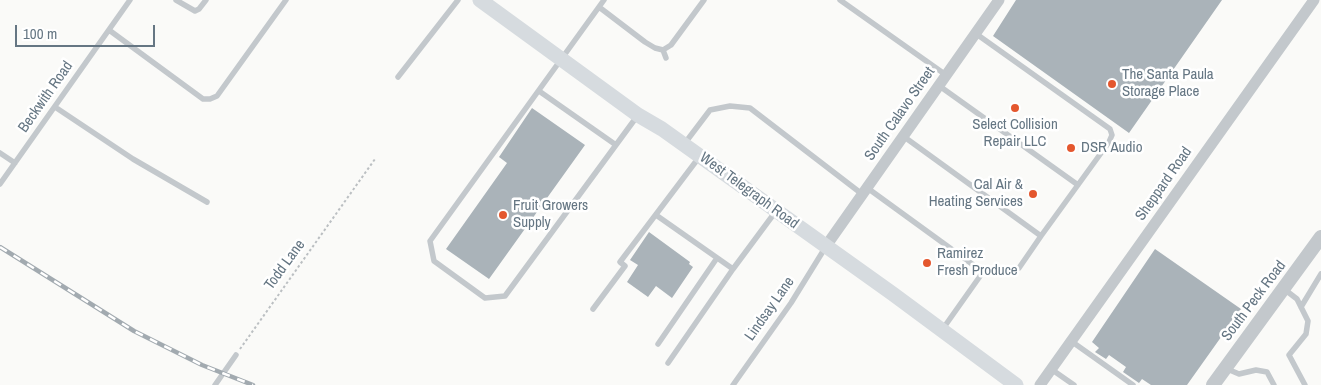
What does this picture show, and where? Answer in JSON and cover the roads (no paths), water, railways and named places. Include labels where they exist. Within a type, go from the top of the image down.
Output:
[{"type":"main road","name":"West Telegraph Road","points":[[480,0],[638,115],[683,144],[826,246],[1016,385]]},
{"type":"street","name":"South Calavo Street","points":[[826,246],[999,0]]},
{"type":"street","name":"Sheppard Road","points":[[1040,385],[1314,0]]},
{"type":"street","name":"South Peck Road","points":[[1213,385],[1321,237]]},
{"type":"lane","name":"Beckwith Road","points":[[0,184],[130,0]]},
{"type":"lane","points":[[176,0],[195,11],[206,0]]},
{"type":"lane","points":[[109,30],[203,99],[210,99],[217,96],[286,0]]},
{"type":"lane","points":[[398,77],[458,0]]},
{"type":"lane","points":[[604,0],[430,241],[434,261],[485,298],[505,296],[638,115]]},
{"type":"lane","points":[[599,7],[650,45],[663,50],[671,45],[704,0]]},
{"type":"lane","points":[[840,0],[946,75]]},
{"type":"lane","points":[[683,144],[710,110],[730,106],[750,108],[983,272],[1010,273],[1018,268],[1109,142],[1112,135],[1110,129],[975,33]]},
{"type":"lane","points":[[663,50],[666,58]]},
{"type":"lane","points":[[938,85],[1078,185]]},
{"type":"lane","points":[[539,91],[616,145]]},
{"type":"lane","points":[[54,107],[133,159],[206,202]]},
{"type":"lane","points":[[903,135],[1041,236]]},
{"type":"lane","points":[[0,153],[15,163]]},
{"type":"lane","points":[[593,309],[625,266],[620,262],[700,156]]},
{"type":"lane","points":[[668,363],[776,211]]},
{"type":"lane","points":[[656,215],[733,269]]},
{"type":"lane","name":"Lindsay Lane","points":[[733,385],[791,303],[826,246]]},
{"type":"lane","points":[[658,344],[717,258]]},
{"type":"lane","points":[[942,330],[983,272]]},
{"type":"lane","points":[[1301,307],[1321,274]]},
{"type":"lane","points":[[1284,289],[1297,299],[1308,321],[1306,334],[1289,355],[1305,385]]},
{"type":"lane","points":[[1071,341],[1133,385]]},
{"type":"lane","points":[[215,385],[236,355]]},
{"type":"lane","points":[[1051,368],[1074,385]]},
{"type":"lane","points":[[1225,368],[1239,374],[1256,370],[1267,372],[1274,385]]},
{"type":"railway","points":[[0,247],[134,331],[202,365],[253,385]]},
{"type":"place","name":"The Santa Paula Storage Place","points":[[1112,84]]},
{"type":"place","name":"Select Collision Repair LLC","points":[[1015,108]]},
{"type":"place","name":"DSR Audio","points":[[1071,148]]},
{"type":"place","name":"Cal Air & Heating Services","points":[[1033,194]]},
{"type":"place","name":"Fruit Growers Supply","points":[[503,215]]},
{"type":"place","name":"Ramirez Fresh Produce","points":[[927,263]]}]
